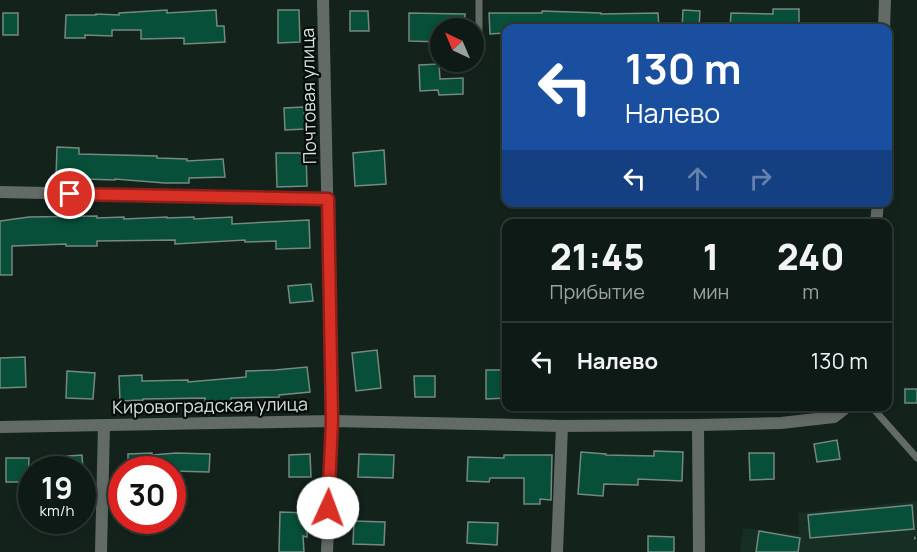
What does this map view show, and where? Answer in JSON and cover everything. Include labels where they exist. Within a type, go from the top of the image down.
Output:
[{"type":"street","name":"Почтовая улица","points":[[323,0],[332,421],[327,552]]},
{"type":"street","points":[[884,24],[885,0]]},
{"type":"street","points":[[0,192],[328,199]]},
{"type":"street","name":"Кировоградская улица","points":[[0,427],[332,421],[562,426],[698,425],[781,423],[834,417],[842,411]]},
{"type":"street","points":[[698,425],[699,552]]},
{"type":"street","points":[[100,552],[104,426]]},
{"type":"street","points":[[557,552],[562,426]]},
{"type":"lane","points":[[479,0],[479,18]]},
{"type":"lane","points":[[875,411],[917,458]]},
{"type":"shaded area","points":[[917,501],[917,552],[740,552],[743,528],[799,535],[798,513]]},
{"type":"building","points":[[773,9],[799,9],[799,24],[730,24],[731,13],[773,14]]},
{"type":"building","points":[[167,10],[167,13],[216,10],[217,26],[224,26],[225,42],[184,44],[184,38],[141,39],[141,30],[112,30],[112,36],[85,35],[85,38],[65,38],[66,15],[119,15],[119,13]]},
{"type":"building","points":[[278,10],[299,10],[300,42],[278,43]]},
{"type":"building","points":[[683,10],[700,11],[699,24],[682,24]]},
{"type":"building","points":[[350,11],[368,11],[369,31],[350,31]]},
{"type":"building","points":[[542,11],[601,14],[658,13],[659,24],[502,24],[502,33],[490,34],[489,13],[542,13]]},
{"type":"building","points":[[3,13],[18,13],[18,35],[3,35]]},
{"type":"building","points":[[409,13],[465,14],[465,18],[430,18],[430,42],[409,41]]},
{"type":"building","points":[[430,64],[430,72],[440,72],[440,79],[463,78],[463,94],[439,95],[438,90],[420,91],[419,65]]},
{"type":"building","points":[[304,107],[305,129],[285,130],[284,108]]},
{"type":"building","points":[[57,147],[79,148],[79,154],[157,156],[157,158],[187,159],[187,161],[223,159],[225,177],[189,178],[189,183],[56,178]]},
{"type":"building","points":[[384,150],[386,184],[355,186],[353,153]]},
{"type":"building","points":[[276,153],[306,153],[307,186],[277,187]]},
{"type":"building","points":[[97,216],[97,218],[124,217],[124,219],[232,217],[232,224],[309,220],[310,248],[276,249],[276,241],[245,242],[245,240],[175,244],[175,240],[97,241],[97,246],[66,246],[66,244],[12,246],[12,275],[0,275],[0,221],[29,217]]},
{"type":"building","points":[[311,284],[313,301],[290,303],[288,286]]},
{"type":"building","points":[[377,350],[381,388],[356,391],[352,353]]},
{"type":"building","points":[[25,357],[26,387],[0,388],[0,358]]},
{"type":"building","points":[[307,367],[310,392],[279,395],[279,397],[231,398],[231,402],[205,404],[205,398],[120,401],[119,376],[142,375],[142,381],[188,380],[188,382],[246,377],[246,371]]},
{"type":"building","points":[[486,370],[502,370],[502,398],[486,399]]},
{"type":"building","points":[[67,371],[95,373],[93,399],[66,398]]},
{"type":"building","points":[[414,376],[435,376],[435,397],[415,397]]},
{"type":"building","points":[[905,389],[917,389],[917,403],[905,403]]},
{"type":"building","points":[[837,440],[840,459],[817,462],[814,444]]},
{"type":"building","points":[[654,451],[683,452],[682,481],[638,479],[638,485],[604,484],[603,496],[578,494],[581,452],[654,456]]},
{"type":"building","points":[[749,453],[774,453],[774,479],[750,480]]},
{"type":"building","points":[[128,454],[210,454],[209,472],[186,471],[186,456],[128,456]]},
{"type":"building","points":[[310,454],[311,477],[289,477],[289,455]]},
{"type":"building","points":[[359,454],[394,455],[393,478],[358,477]]},
{"type":"building","points":[[504,455],[552,455],[551,500],[540,499],[540,504],[524,504],[524,478],[490,478],[489,482],[467,481],[468,457],[504,458]]},
{"type":"building","points":[[6,458],[18,458],[18,482],[6,482]]},
{"type":"building","points":[[912,505],[914,529],[810,538],[808,515]]},
{"type":"building","points":[[280,512],[308,513],[307,537],[303,536],[304,552],[279,552]]},
{"type":"building","points":[[354,521],[385,522],[384,545],[353,544]]},
{"type":"building","points":[[468,522],[498,523],[497,545],[467,543]]},
{"type":"building","points":[[759,531],[800,538],[798,552],[756,552]]},
{"type":"building","points":[[648,536],[674,537],[674,552],[648,552]]},
{"type":"route","points":[[70,194],[328,199],[332,421],[328,508]]}]
